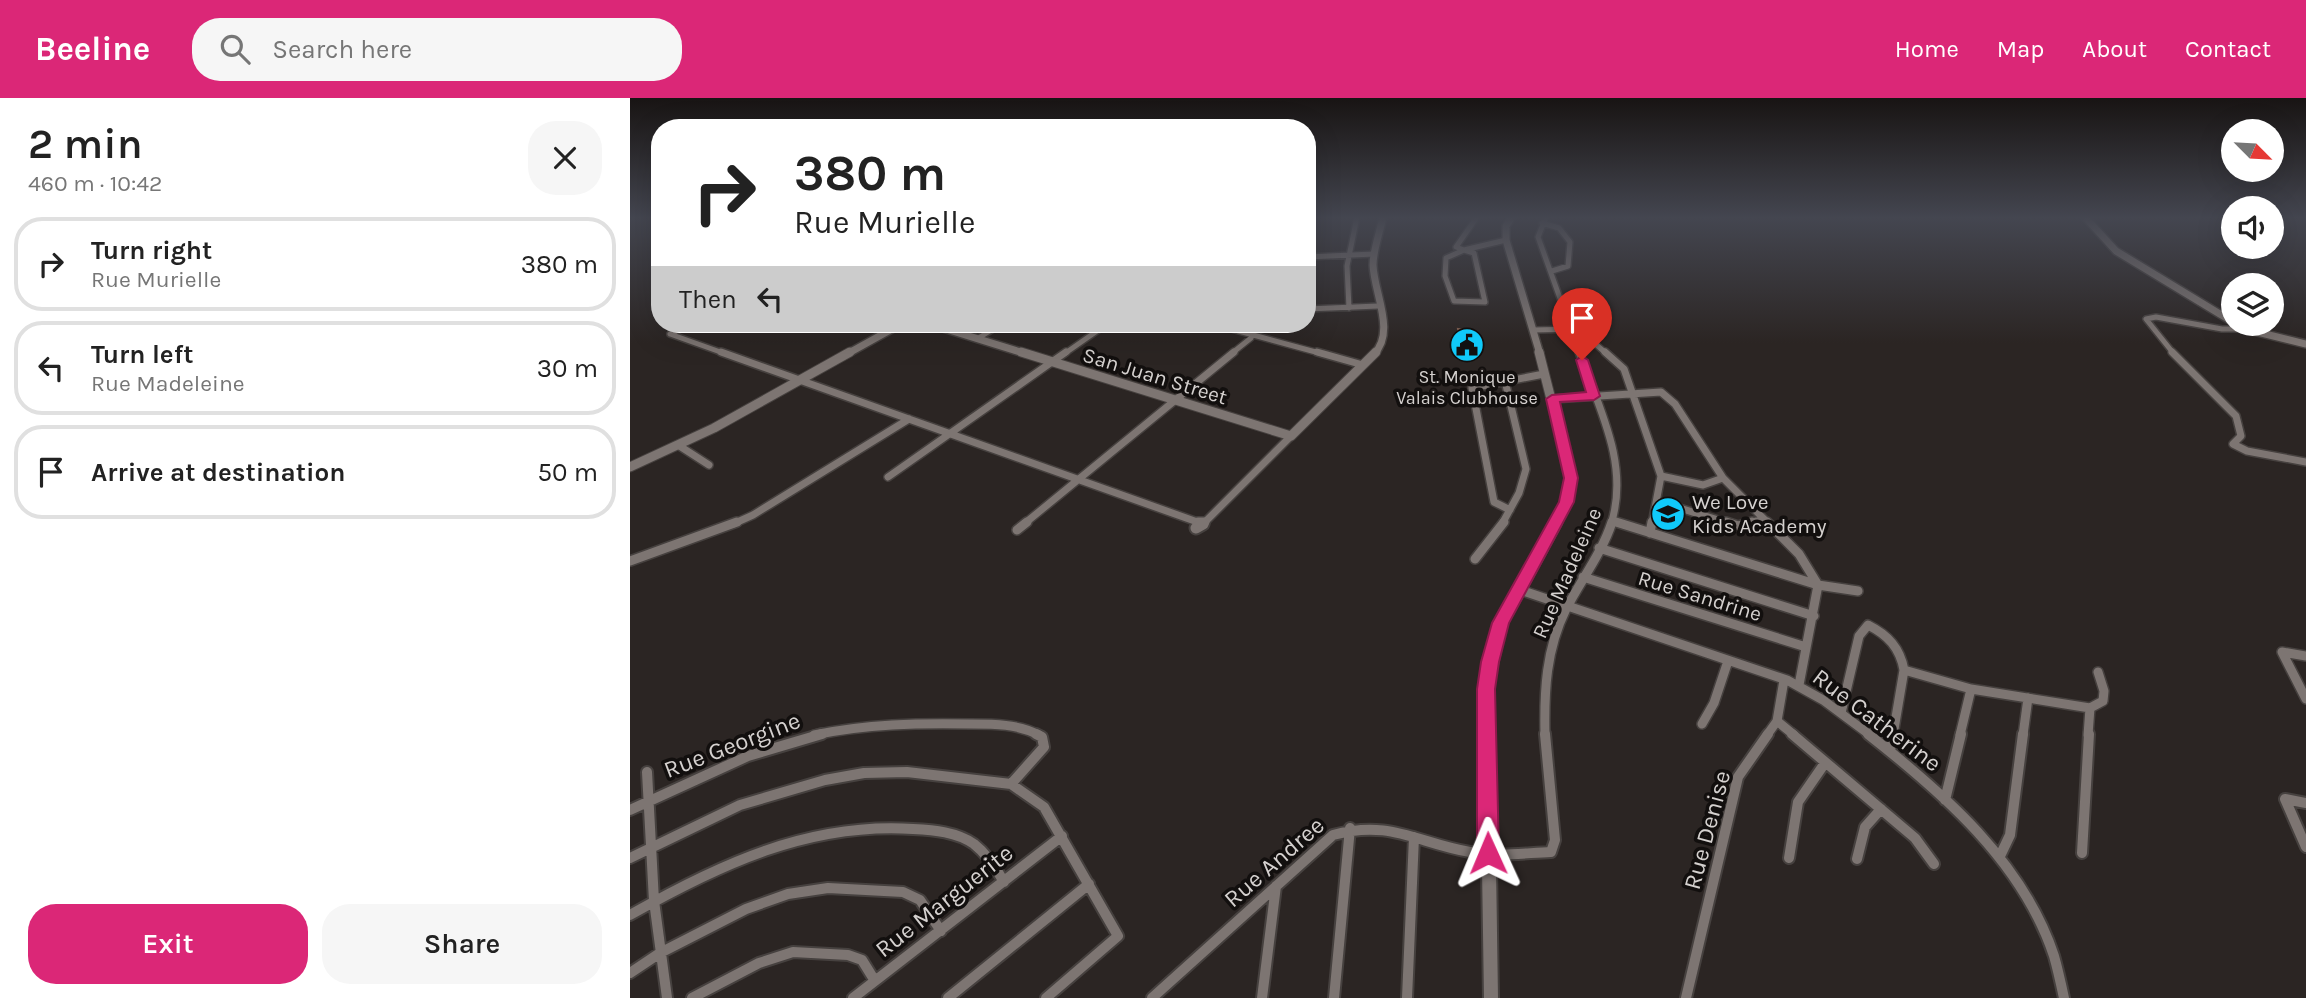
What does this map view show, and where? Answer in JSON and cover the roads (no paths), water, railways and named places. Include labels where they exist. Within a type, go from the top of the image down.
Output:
[{"type":"street","points":[[1349,259],[1349,308]]},
{"type":"street","points":[[672,333],[670,334],[1200,526],[1382,346],[1384,338],[1374,259]]},
{"type":"street","points":[[1446,259],[1445,276],[1454,301],[1485,302],[1475,259]]},
{"type":"street","points":[[1491,998],[1486,689],[1501,623],[1517,589],[1562,512],[1571,478],[1569,461],[1512,259]]},
{"type":"street","name":"Rue Madeleine","points":[[1488,853],[1551,852],[1555,840],[1545,688],[1552,646],[1567,606],[1612,521],[1619,487],[1615,454],[1547,259]]},
{"type":"street","points":[[1552,271],[1568,266],[1569,259]]},
{"type":"street","points":[[2129,259],[2221,315]]},
{"type":"street","points":[[1316,310],[1378,306]]},
{"type":"street","points":[[2221,329],[2156,317],[2146,319],[2163,343],[2236,416],[2241,436],[2233,444],[2247,451],[2306,462]]},
{"type":"street","points":[[1533,330],[1572,328],[1583,331],[1623,369],[1661,476],[1650,533]]},
{"type":"street","points":[[630,467],[729,419],[883,333]]},
{"type":"street","name":"San Juan Street","points":[[958,333],[1291,436]]},
{"type":"street","points":[[977,339],[987,333]]},
{"type":"street","points":[[888,477],[1094,333]]},
{"type":"street","points":[[1246,333],[1363,365]]},
{"type":"street","points":[[1017,530],[1253,335]]},
{"type":"street","points":[[2273,336],[2306,344]]},
{"type":"street","points":[[1510,510],[1494,502],[1472,387],[1545,374]]},
{"type":"street","points":[[1475,559],[1510,510],[1525,469],[1505,381]]},
{"type":"street","points":[[1552,399],[1661,392],[1675,404],[1723,478],[1799,554],[1818,585],[1799,685]]},
{"type":"street","points":[[630,561],[715,532],[753,515],[909,419]]},
{"type":"street","points":[[678,445],[709,465]]},
{"type":"street","points":[[1661,476],[1703,485],[1723,478]]},
{"type":"street","points":[[1657,500],[1738,526],[1763,519]]},
{"type":"street","points":[[1612,521],[1818,585],[1858,591]]},
{"type":"street","points":[[1599,548],[1814,617]]},
{"type":"street","name":"Rue Sandrine","points":[[1583,577],[1806,647]]},
{"type":"street","name":"Rue Catherine","points":[[1517,589],[1799,685],[1841,713],[1890,750],[1945,800],[2000,856],[2048,936],[2059,968],[2064,998]]},
{"type":"street","points":[[1841,713],[1859,636],[1868,625],[1888,634],[1903,658],[1905,670],[1890,750]]},
{"type":"street","points":[[2306,656],[2282,652],[2306,699]]},
{"type":"street","points":[[1702,724],[1714,703],[1728,661]]},
{"type":"street","points":[[1905,670],[1971,689],[2090,708],[2103,701],[2104,691],[2098,672]]},
{"type":"street","name":"Rue Denise","points":[[1686,998],[1738,777],[1777,721],[1784,680]]},
{"type":"street","points":[[1945,800],[1971,689]]},
{"type":"street","points":[[2000,856],[2010,835],[2028,698]]},
{"type":"street","points":[[2082,853],[2090,708]]},
{"type":"street","points":[[1777,721],[1915,838],[1934,864]]},
{"type":"street","name":"Rue Georgine","points":[[630,810],[716,769],[811,735],[904,722],[1004,725],[1032,730],[1042,737],[1044,747],[1011,784]]},
{"type":"street","points":[[1789,858],[1798,802],[1825,762]]},
{"type":"street","points":[[647,772],[654,901],[667,998]]},
{"type":"street","points":[[630,858],[650,846],[740,805],[782,791],[851,775],[906,772],[1011,784],[1044,807],[1118,936],[1046,998]]},
{"type":"street","points":[[2306,803],[2285,799],[2306,847]]},
{"type":"street","points":[[1857,859],[1865,827],[1881,809]]},
{"type":"street","name":"Rue Andree","points":[[1153,998],[1333,835],[1350,828],[1377,825],[1472,853],[1488,853]]},
{"type":"street","points":[[630,915],[709,871],[763,848],[816,833],[870,827],[937,830],[975,842],[991,858],[1004,881]]},
{"type":"street","points":[[1334,998],[1350,828]]},
{"type":"street","name":"Rue Marguerite","points":[[853,998],[1062,836]]},
{"type":"street","points":[[1408,998],[1414,837]]},
{"type":"street","points":[[948,998],[1089,884]]},
{"type":"street","points":[[1260,996],[1276,886]]},
{"type":"street","points":[[630,973],[660,953],[746,909],[788,894],[828,888],[904,892],[920,900],[941,931]]},
{"type":"street","points":[[692,998],[759,963],[793,952],[848,955],[862,960],[875,981]]},
{"type":"place","name":"St. Monique Valais Clubhouse","points":[[1467,345]]},
{"type":"place","name":"We Love Kids Academy","points":[[1668,514]]}]
